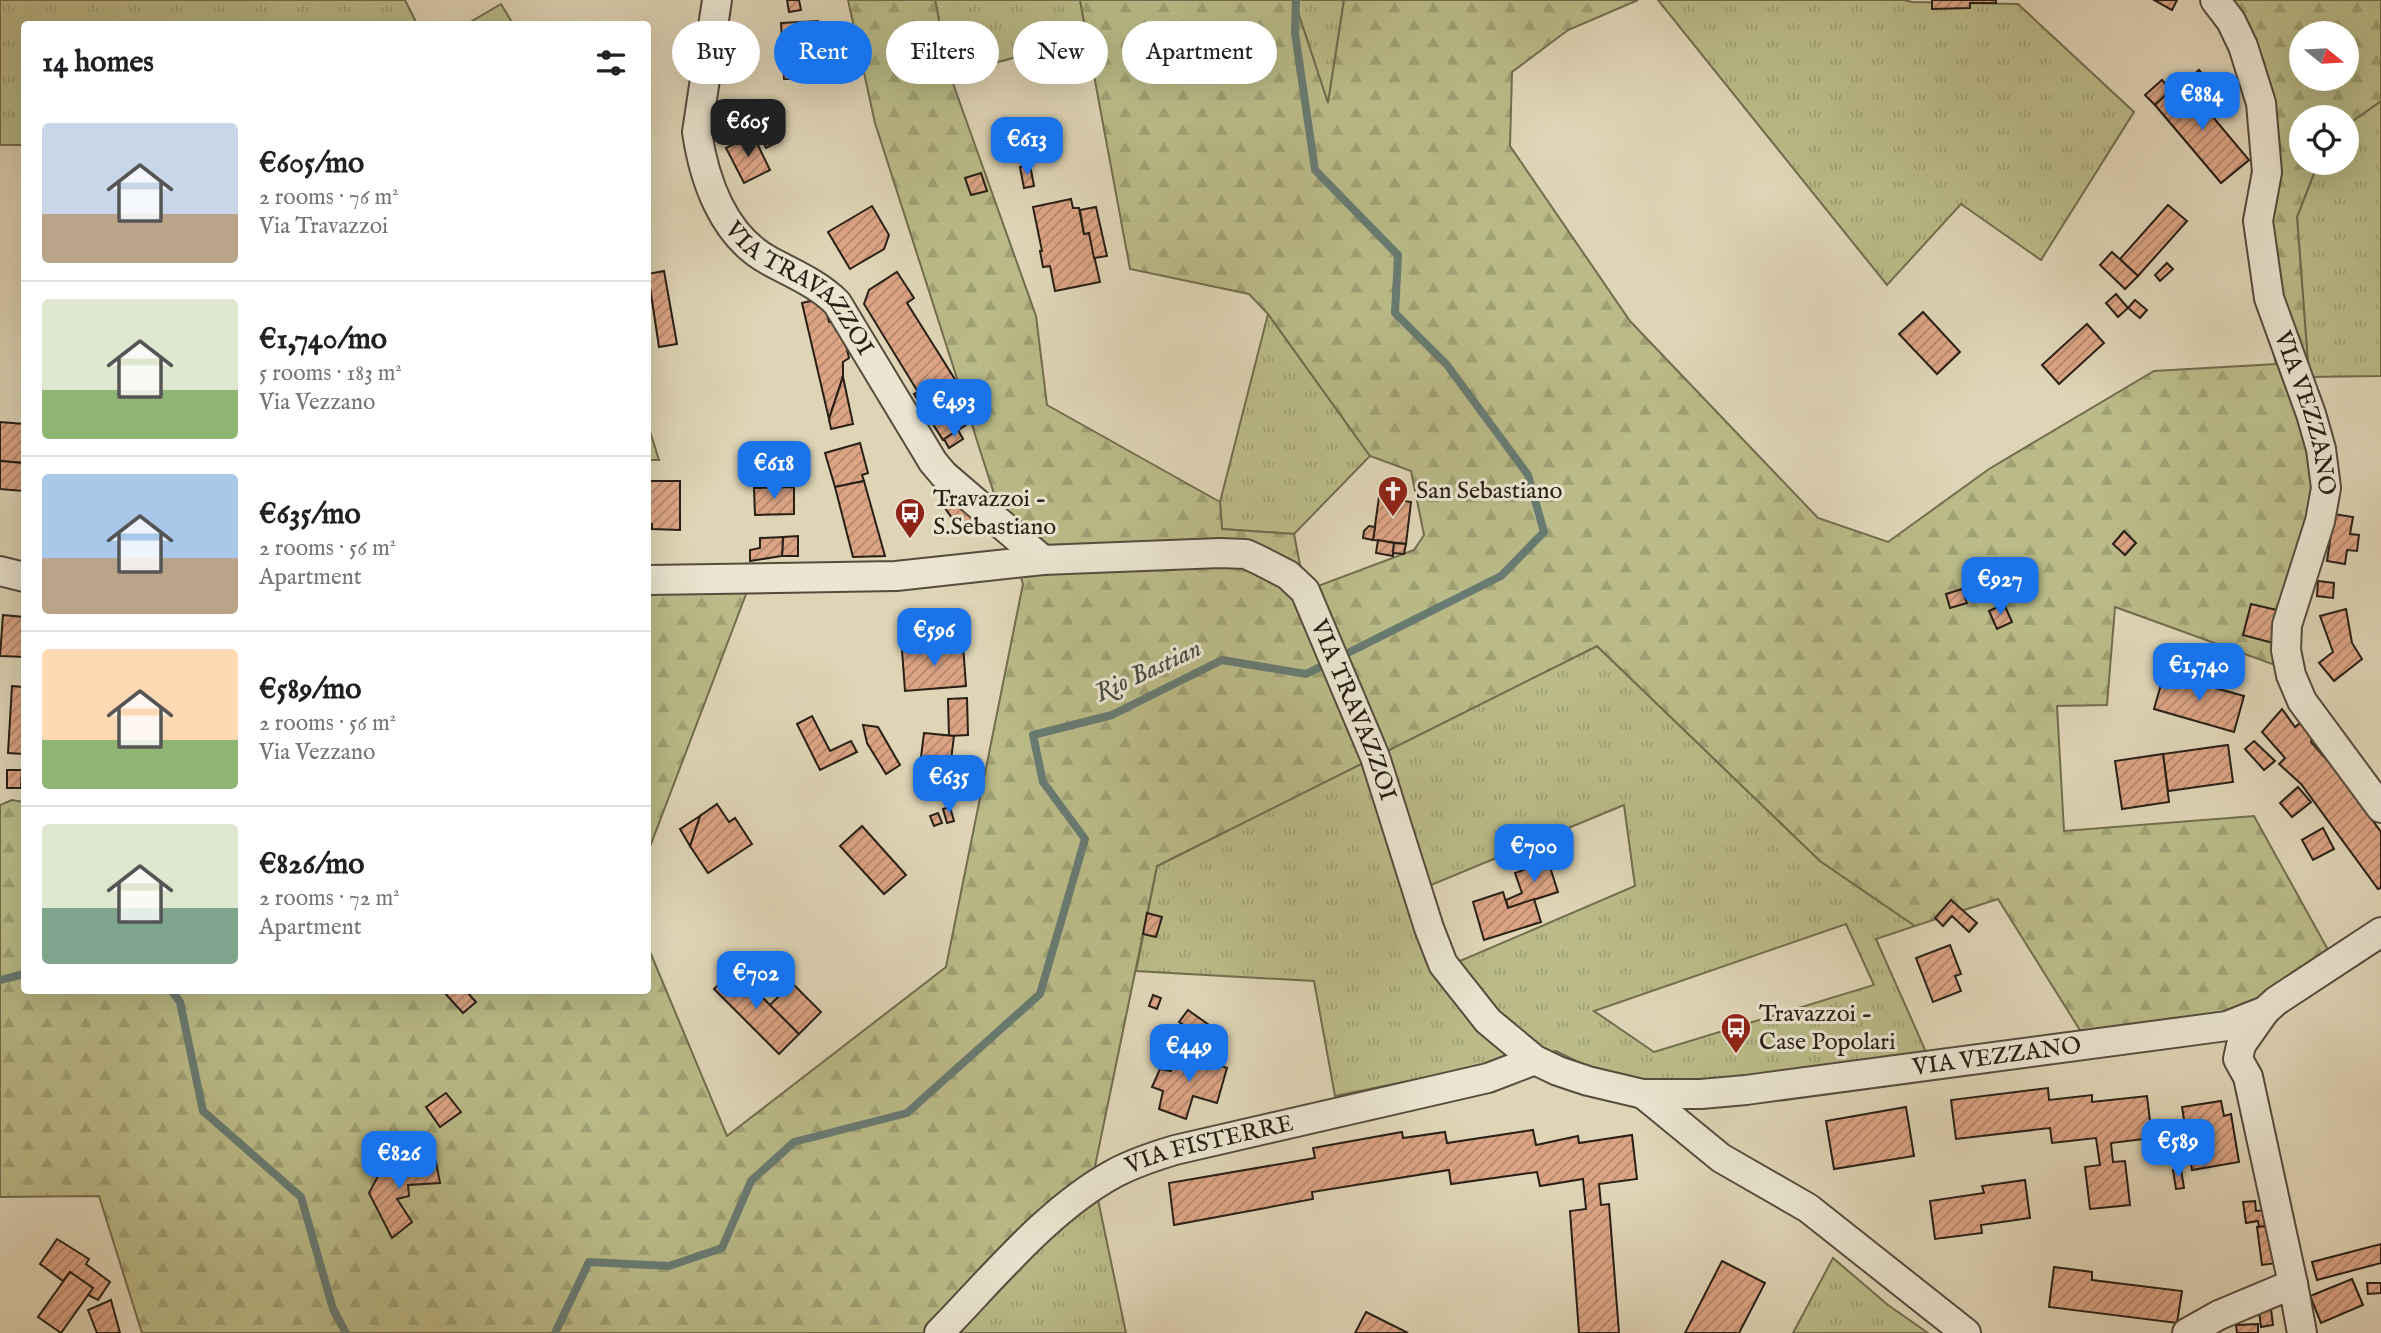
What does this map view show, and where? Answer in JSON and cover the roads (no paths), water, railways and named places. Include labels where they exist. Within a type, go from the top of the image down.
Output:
[{"type":"street","name":"VIA TRAVAZZOI","points":[[717,0],[697,132],[707,175],[725,218],[750,249],[824,290],[837,303],[933,463],[1043,559]]},
{"type":"street","name":"VIA VEZZANO","points":[[2215,0],[2231,21],[2244,46],[2261,103],[2267,172],[2258,221],[2269,298],[2311,414],[2321,449],[2326,488],[2320,521],[2287,625],[2286,650],[2291,674],[2302,701],[2381,808]]},
{"type":"street","name":"VIA TRAVAZZOI","points":[[651,580],[896,576],[1043,559],[1220,552],[1246,554],[1288,575],[1305,591],[1375,757],[1443,964],[1488,1021],[1535,1060]]},
{"type":"street","points":[[0,571],[21,576]]},
{"type":"street","name":"VIA VEZZANO","points":[[2302,1333],[2294,1284],[2248,1077],[2238,1059],[2241,1045],[2276,1001],[2381,932]]},
{"type":"street","name":"VIA VEZZANO","points":[[1535,1060],[1588,1081],[1643,1094],[1701,1094],[2153,1037],[2227,1026],[2265,1012]]},
{"type":"street","name":"VIA FISTERRE","points":[[939,1333],[1044,1226],[1081,1196],[1125,1169],[1175,1150],[1488,1078],[1535,1060]]},
{"type":"street","name":"VIA VEZZANO","points":[[1643,1094],[1721,1158],[1808,1208],[1966,1333]]},
{"type":"street","points":[[2187,1333],[2219,1315],[2294,1284]]},
{"type":"waterway","name":"Rio Bastian","points":[[555,1333],[589,1262],[669,1266],[722,1248],[751,1181],[794,1142],[907,1113],[1040,994],[1085,839],[1043,782],[1033,735],[1112,715],[1222,660],[1306,674],[1501,576],[1544,532],[1528,475],[1447,365],[1395,313],[1398,255],[1315,170],[1295,33],[1296,0]]},
{"type":"waterway","name":"Rio Bastian","points":[[0,980],[21,975]]},
{"type":"waterway","name":"Rio Bastian","points":[[174,994],[180,1002],[203,1111],[301,1197],[333,1309],[346,1333]]},
{"type":"place","name":"San Sebastiano","points":[[1393,518]]},
{"type":"place","name":"Travazzoi - S.Sebastiano","points":[[910,540]]},
{"type":"place","name":"Travazzoi - Case Popolari","points":[[1736,1055]]}]
